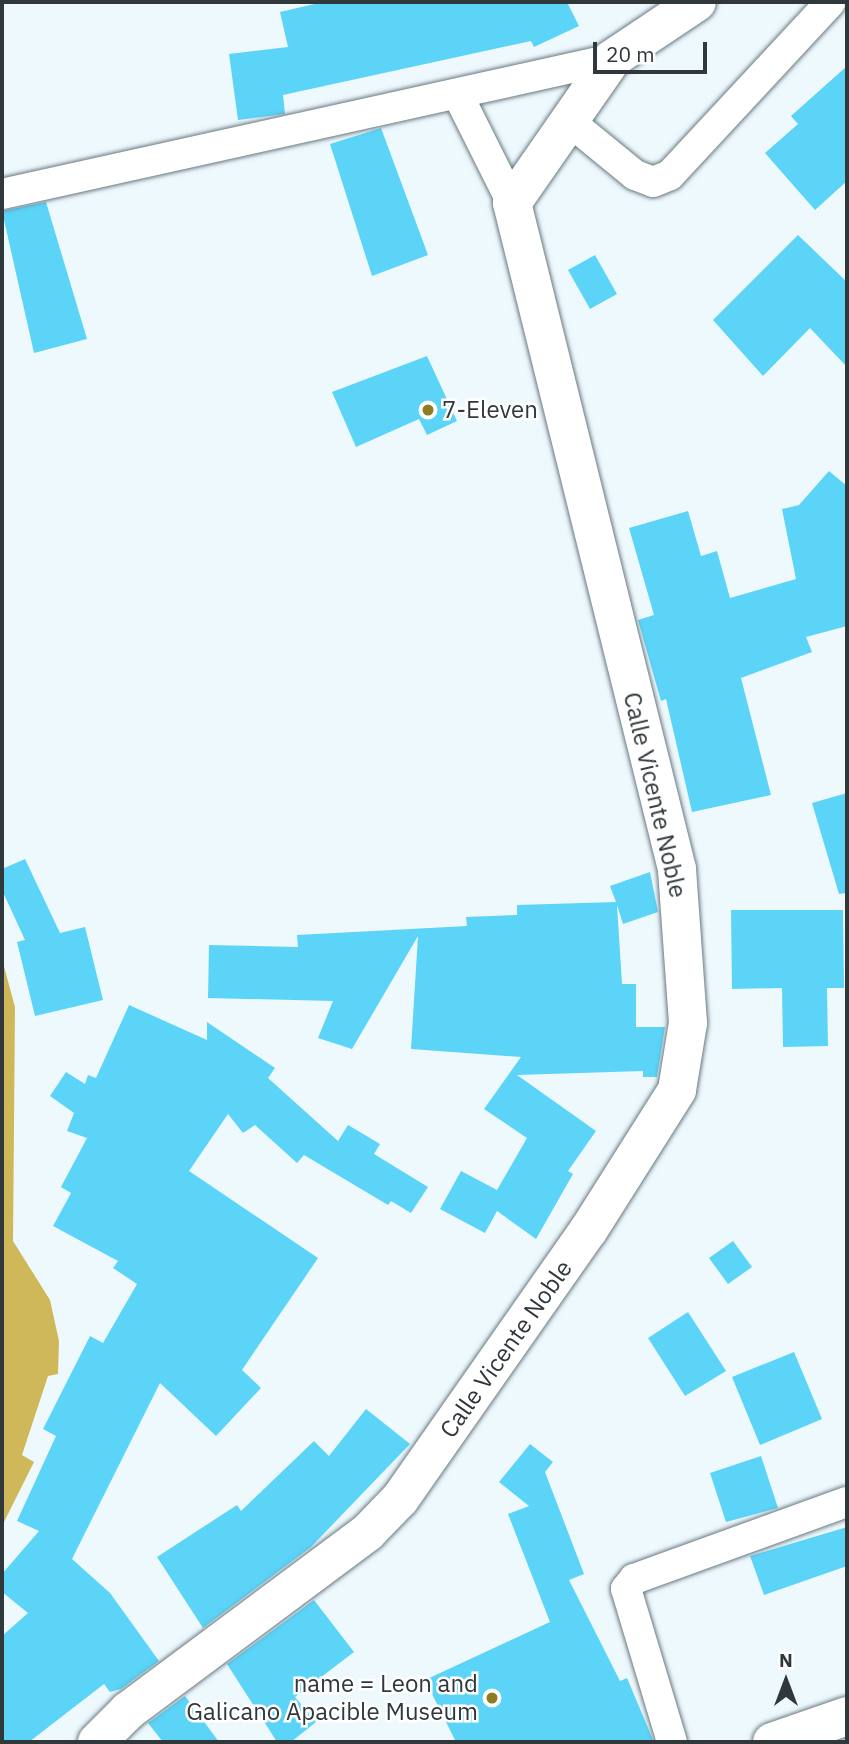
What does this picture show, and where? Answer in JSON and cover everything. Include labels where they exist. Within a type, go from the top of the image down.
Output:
[{"type":"main road","points":[[512,203],[612,59],[697,2]]},
{"type":"main road","name":"Calle Vicente Noble","points":[[97,1742],[128,1712],[368,1532],[400,1499],[587,1231],[677,1090],[688,1023],[677,869],[584,514],[512,203]]},
{"type":"main road","points":[[772,1742],[847,1716]]},
{"type":"street","points":[[569,121],[635,175],[653,182],[670,175],[831,2]]},
{"type":"street","points":[[2,194],[459,97],[612,59]]},
{"type":"street","points":[[459,97],[512,203]]},
{"type":"street","points":[[672,1742],[626,1589],[634,1579],[847,1502]]},
{"type":"shaded area","points":[[2,959],[15,1007],[13,1241],[50,1300],[59,1341],[58,1374],[48,1376],[22,1455],[34,1462],[3,1524]]},
{"type":"building","points":[[323,2],[567,2],[579,26],[534,47],[531,41],[283,95],[285,114],[238,120],[229,54],[288,47],[280,12]]},
{"type":"building","points":[[847,66],[847,181],[815,210],[765,153],[798,124],[791,116]]},
{"type":"building","points":[[381,128],[428,255],[372,276],[330,144]]},
{"type":"building","points":[[46,202],[87,339],[34,353],[2,211]]},
{"type":"building","points":[[798,235],[847,282],[847,367],[810,328],[763,376],[713,320]]},
{"type":"building","points":[[595,255],[617,294],[590,309],[568,270]]},
{"type":"building","points":[[427,356],[457,421],[427,435],[419,419],[356,447],[332,392]]},
{"type":"building","points":[[829,471],[847,486],[847,626],[806,637],[812,652],[741,678],[771,795],[692,812],[666,699],[661,701],[638,620],[654,615],[629,528],[688,511],[701,556],[717,551],[730,598],[796,579],[782,509],[799,505]]},
{"type":"building","points":[[847,793],[847,893],[839,894],[812,803]]},
{"type":"building","points":[[25,859],[60,933],[85,927],[103,1000],[35,1016],[17,942],[25,940],[2,890],[2,869]]},
{"type":"building","points":[[650,872],[658,912],[623,924],[617,905],[622,984],[636,984],[636,1027],[665,1027],[657,1077],[643,1077],[643,1071],[517,1075],[596,1131],[568,1171],[573,1174],[536,1239],[497,1211],[485,1233],[440,1209],[461,1171],[497,1190],[527,1138],[484,1109],[521,1057],[411,1049],[418,936],[352,1049],[318,1038],[333,1001],[208,998],[209,945],[298,947],[297,935],[467,926],[466,917],[517,915],[517,905],[616,902],[610,886]]},
{"type":"building","points":[[731,910],[843,910],[844,988],[827,988],[828,1046],[783,1047],[782,988],[732,989]]},
{"type":"building","points":[[129,1005],[207,1040],[207,1022],[275,1068],[268,1078],[338,1141],[348,1125],[380,1144],[374,1154],[428,1187],[411,1213],[391,1201],[388,1205],[304,1155],[297,1163],[255,1125],[243,1133],[228,1114],[189,1171],[318,1258],[242,1370],[261,1388],[216,1436],[160,1383],[72,1559],[110,1593],[159,1661],[121,1689],[110,1692],[104,1684],[29,1742],[2,1742],[2,1636],[28,1613],[2,1592],[2,1574],[39,1531],[17,1521],[56,1436],[43,1429],[90,1336],[103,1343],[137,1284],[113,1268],[118,1261],[53,1226],[71,1193],[61,1187],[87,1138],[67,1131],[74,1113],[50,1096],[66,1072],[85,1084],[88,1075],[96,1078]]},
{"type":"building","points":[[733,1241],[752,1267],[728,1284],[709,1258]]},
{"type":"building","points":[[688,1312],[726,1371],[685,1396],[648,1338]]},
{"type":"building","points":[[794,1352],[822,1419],[760,1445],[732,1377]]},
{"type":"building","points":[[366,1409],[410,1444],[311,1547],[203,1628],[157,1557],[237,1505],[241,1511],[314,1441],[329,1456]]},
{"type":"building","points":[[530,1444],[553,1462],[545,1472],[584,1574],[569,1580],[620,1681],[627,1678],[654,1742],[456,1742],[425,1680],[550,1622],[508,1514],[529,1506],[499,1482]]},
{"type":"building","points":[[761,1456],[778,1508],[726,1522],[710,1473]]},
{"type":"building","points":[[847,1527],[847,1566],[764,1595],[750,1556]]},
{"type":"building","points":[[314,1600],[354,1652],[295,1697],[316,1722],[291,1742],[277,1742],[227,1664]]},
{"type":"building","points":[[185,1696],[219,1742],[163,1742],[148,1723]]},
{"type":"place","name":"7-Eleven","points":[[428,410]]},
{"type":"place","name":"name = Leon and Galicano Apacible Museum","points":[[492,1698]]}]
